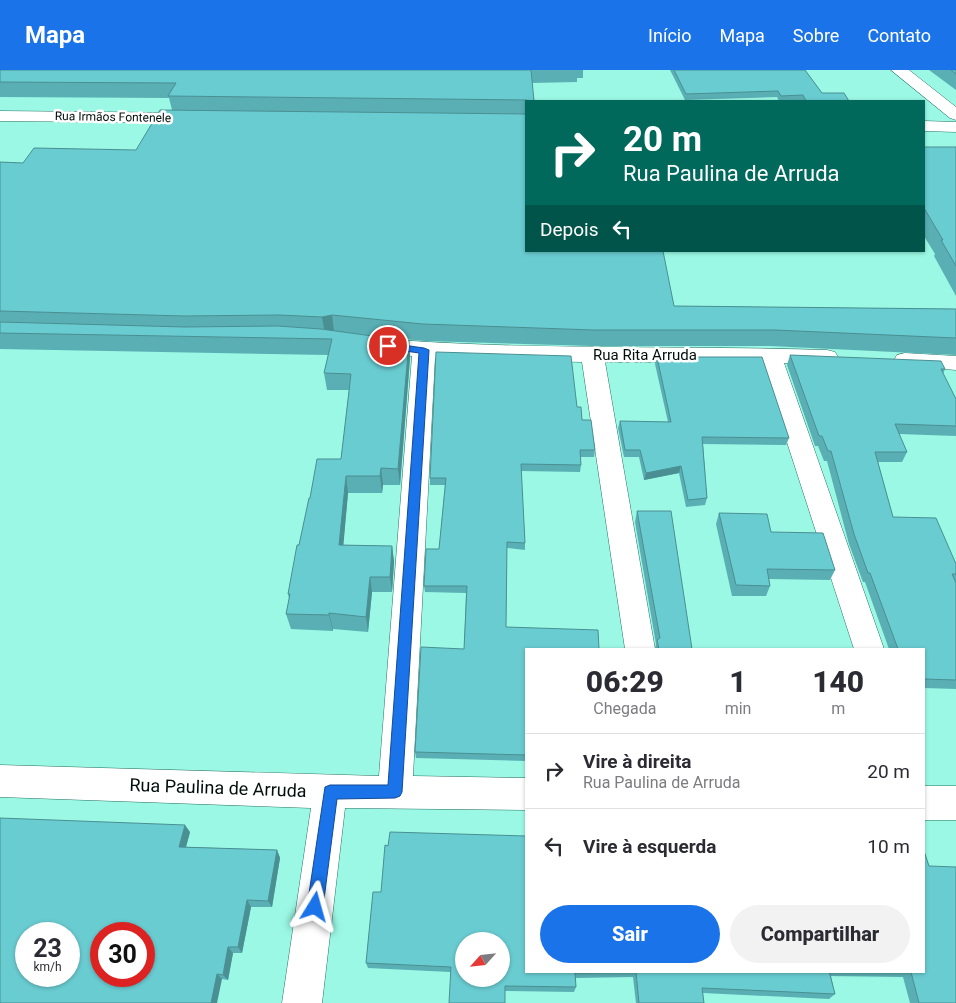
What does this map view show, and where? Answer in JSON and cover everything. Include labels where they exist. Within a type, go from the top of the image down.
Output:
[{"type":"street","points":[[899,70],[956,115]]},
{"type":"street","name":"Rua Irmãos Fontenele","points":[[0,116],[208,118]]},
{"type":"street","points":[[925,126],[956,126]]},
{"type":"street","name":"Rua Rita Arruda","points":[[352,342],[424,350],[592,355],[770,354],[848,358]]},
{"type":"street","points":[[395,792],[424,350]]},
{"type":"street","points":[[770,354],[869,648]]},
{"type":"street","points":[[592,355],[640,648]]},
{"type":"street","points":[[888,360],[956,363]]},
{"type":"street","name":"Rua Paulina de Arruda","points":[[0,781],[330,792],[525,794]]},
{"type":"street","points":[[302,1003],[330,792]]},
{"type":"street","points":[[925,803],[956,803]]},
{"type":"building","points":[[0,70],[531,70],[534,100],[168,96],[176,83],[0,82]]},
{"type":"building","points":[[674,70],[805,70],[822,93],[844,93],[848,100],[806,100],[803,95],[781,96],[778,91],[686,94]]},
{"type":"building","points":[[160,110],[525,114],[525,252],[663,252],[674,306],[956,309],[956,338],[775,330],[594,330],[423,324],[332,315],[322,317],[279,315],[185,316],[0,311],[0,162],[23,163],[34,148],[136,150]]},
{"type":"building","points":[[925,147],[956,147],[956,266],[941,240],[943,240],[925,210]]},
{"type":"building","points":[[0,322],[185,327],[278,326],[321,329],[409,341],[398,469],[381,468],[380,476],[346,476],[339,545],[392,546],[390,577],[370,577],[366,617],[329,613],[329,615],[286,614],[297,545],[299,545],[310,498],[317,459],[341,459],[351,374],[324,373],[332,339],[0,333]]},
{"type":"building","points":[[436,352],[571,356],[577,407],[581,407],[582,420],[591,420],[595,450],[580,450],[581,465],[521,464],[525,543],[507,542],[506,627],[598,630],[599,648],[525,648],[525,755],[415,752],[421,647],[464,649],[467,586],[424,586],[426,549],[439,549],[446,478],[430,478]]},
{"type":"building","points":[[790,355],[941,361],[945,369],[941,369],[956,399],[956,426],[895,424],[907,452],[875,452],[893,517],[936,518],[956,564],[956,574],[952,574],[956,583],[956,680],[925,679],[925,648],[898,648],[854,534],[831,451],[828,451],[822,436],[819,436]]},
{"type":"building","points":[[657,357],[762,357],[789,438],[702,437],[707,498],[688,500],[681,466],[646,473],[640,450],[625,450],[620,421],[671,422]]},
{"type":"building","points":[[637,511],[671,511],[692,648],[659,648],[657,640],[660,638]]},
{"type":"building","points":[[719,513],[767,514],[771,532],[823,533],[835,570],[767,569],[770,586],[736,585]]},
{"type":"building","points":[[0,818],[185,825],[179,847],[277,850],[268,901],[247,900],[238,947],[228,947],[223,975],[217,974],[211,1003],[0,1003]]},
{"type":"building","points":[[390,832],[525,836],[525,973],[575,973],[576,987],[510,986],[510,932],[455,932],[455,988],[505,988],[505,1003],[449,1003],[451,967],[366,963],[373,892],[381,892],[385,845],[388,846]]},
{"type":"building","points":[[925,854],[929,866],[956,867],[956,1003],[919,1003],[911,973],[925,973]]},
{"type":"building","points":[[636,973],[830,973],[835,994],[702,988],[704,1003],[639,1003]]},
{"type":"route","points":[[315,907],[330,792],[395,792],[424,350],[388,346]]}]
